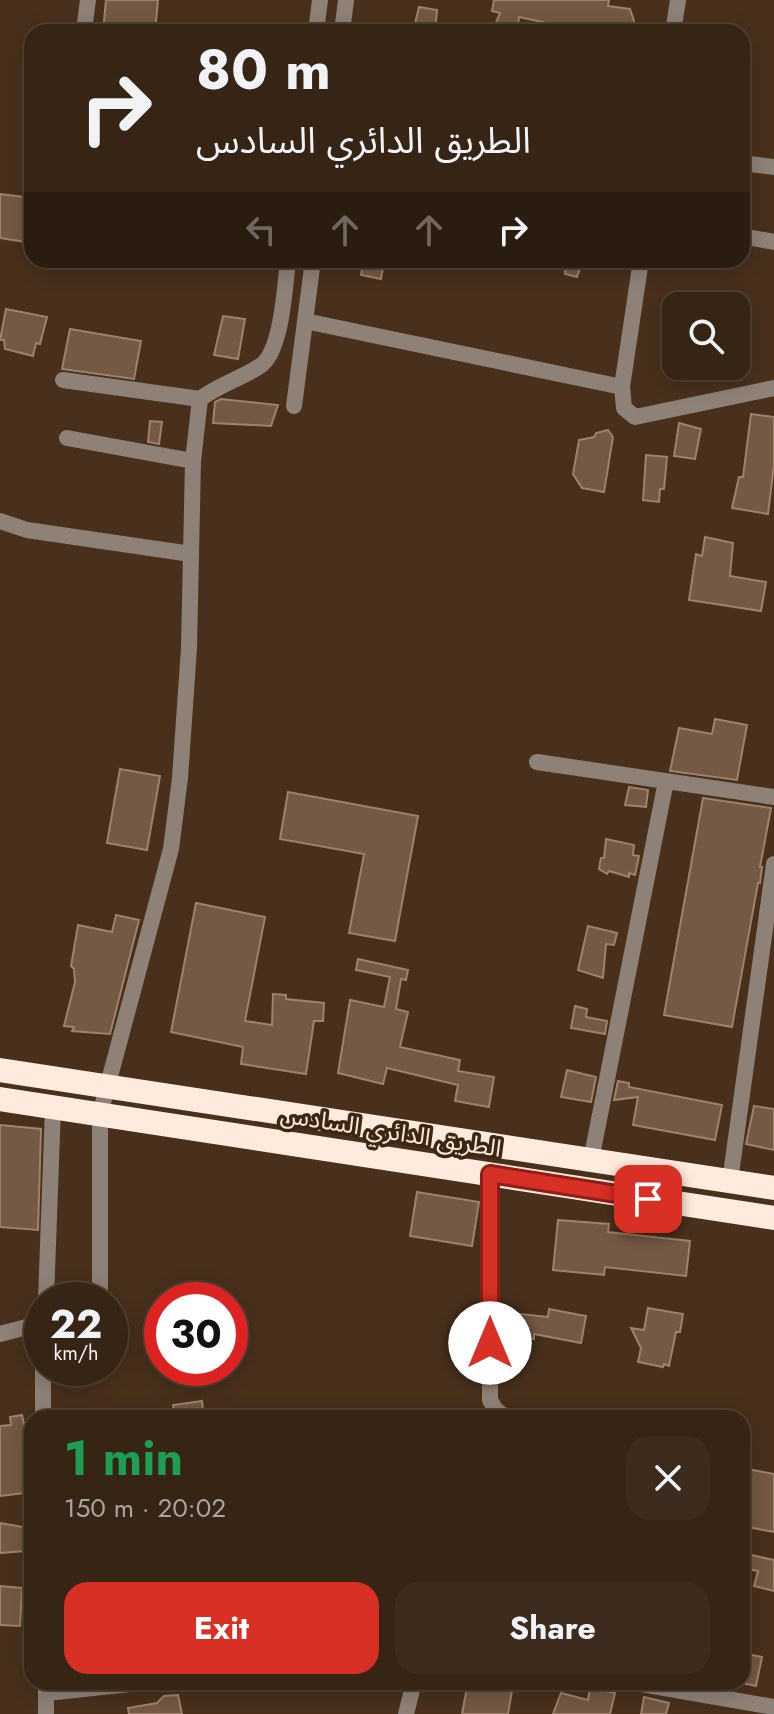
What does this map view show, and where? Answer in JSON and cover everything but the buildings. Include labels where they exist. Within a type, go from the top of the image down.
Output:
[{"type":"highway","name":"الطريق الدائري السادس","points":[[0,1070],[774,1188]]},
{"type":"highway","name":"الطريق الدائري السادس","points":[[0,1099],[774,1218]]},
{"type":"street","points":[[85,24],[88,0]]},
{"type":"street","points":[[317,24],[320,0]]},
{"type":"street","points":[[343,24],[346,0]]},
{"type":"street","points":[[674,24],[678,0]]},
{"type":"street","points":[[750,164],[774,167]]},
{"type":"street","points":[[750,238],[774,242]]},
{"type":"street","points":[[63,380],[200,399],[215,388],[264,365],[282,317],[287,268]]},
{"type":"street","points":[[294,406],[312,268]]},
{"type":"street","points":[[640,268],[622,387],[624,408],[635,417],[774,388]]},
{"type":"street","points":[[305,321],[622,387]]},
{"type":"street","points":[[100,1282],[100,1114],[171,849],[183,734],[193,461],[200,399]]},
{"type":"street","points":[[67,438],[193,461]]},
{"type":"street","points":[[0,521],[27,530],[191,554]]},
{"type":"street","points":[[537,762],[774,797]]},
{"type":"street","points":[[591,1160],[666,781]]},
{"type":"street","points":[[730,1181],[774,864]]},
{"type":"street","points":[[47,1282],[53,1107]]},
{"type":"street","points":[[490,1174],[490,1400],[496,1410]]},
{"type":"street","points":[[0,1334],[24,1328]]},
{"type":"street","points":[[43,1386],[43,1410]]},
{"type":"street","points":[[46,1690],[46,1714]]},
{"type":"street","points":[[406,1714],[412,1690]]},
{"type":"street","points":[[663,1690],[732,1707],[774,1707]]},
{"type":"route","points":[[490,1343],[490,1174],[648,1199]]}]
